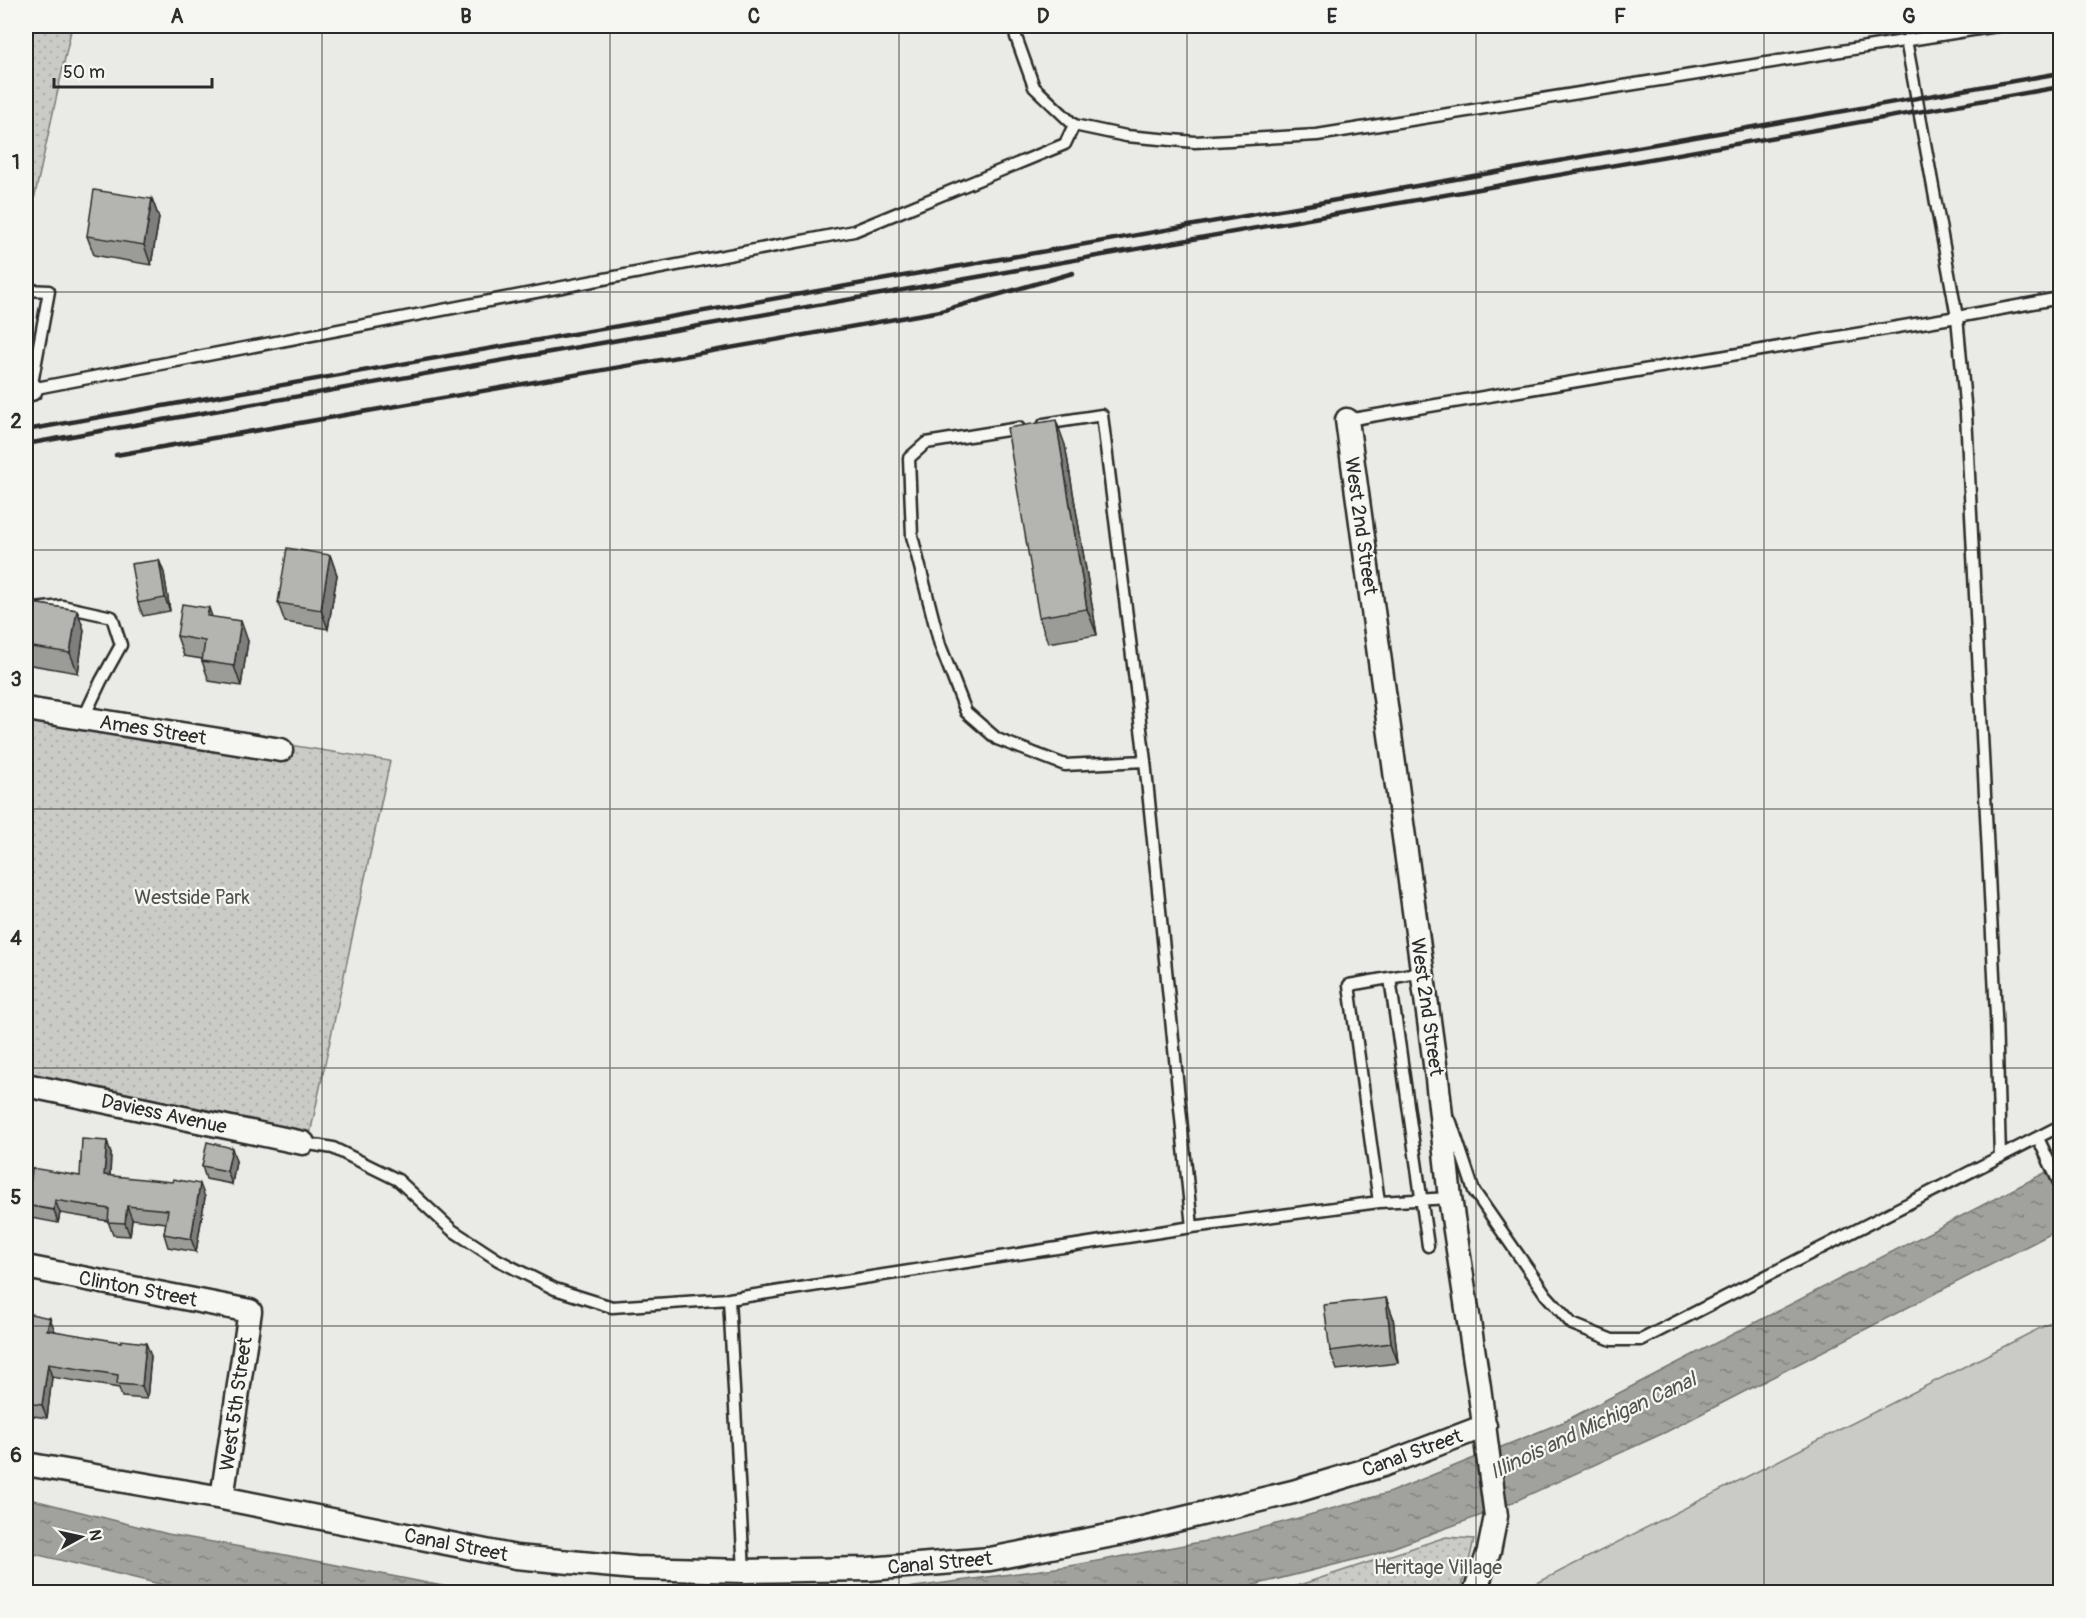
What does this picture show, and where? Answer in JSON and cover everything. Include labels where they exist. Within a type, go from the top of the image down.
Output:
[{"type":"street","name":"West 2nd Street","points":[[1347,420],[1423,972],[1450,1198],[1485,1426],[1496,1515],[1475,1593]]},
{"type":"street","name":"Ames Street","points":[[26,709],[281,750]]},
{"type":"street","name":"Daviess Avenue","points":[[26,1085],[303,1143]]},
{"type":"street","name":"Clinton Street","points":[[26,1267],[250,1311]]},
{"type":"street","name":"West 5th Street","points":[[222,1498],[250,1311]]},
{"type":"street","name":"Canal Street","points":[[26,1464],[222,1498],[516,1557],[635,1568],[744,1572],[868,1569],[1002,1557],[1118,1534],[1293,1492],[1383,1465],[1485,1426]]},
{"type":"lane","points":[[1014,26],[1016,38],[1034,87],[1074,125],[1126,136],[1196,142],[1317,135],[1997,26]]},
{"type":"lane","points":[[1906,40],[1957,317],[1967,426],[1995,1004],[2000,1157]]},
{"type":"lane","points":[[26,290],[49,291],[28,390],[854,231],[1065,144],[1074,125]]},
{"type":"lane","points":[[1347,420],[2061,298]]},
{"type":"lane","points":[[1145,761],[1065,765],[997,739],[966,712],[940,645],[912,536],[909,458],[926,443],[1102,415],[1145,761],[1192,1227]]},
{"type":"lane","points":[[26,610],[62,606],[112,617],[121,645],[83,719]]},
{"type":"lane","points":[[1379,1202],[1349,985],[1423,972]]},
{"type":"lane","points":[[1390,978],[1428,1246]]},
{"type":"lane","points":[[1437,1079],[1474,1191],[1546,1295],[1572,1324],[1612,1340],[1641,1340],[2061,1126]]},
{"type":"lane","points":[[2038,1138],[2061,1185]]},
{"type":"lane","points":[[303,1143],[333,1148],[398,1180],[452,1230],[498,1260],[555,1289],[612,1307],[729,1299],[1192,1227],[1379,1202],[1450,1198]]},
{"type":"lane","points":[[729,1299],[744,1572]]},
{"type":"green space","points":[[26,26],[72,26],[26,236]]},
{"type":"green space","name":"Westside Park","points":[[26,703],[390,761],[310,1134],[26,1074]]},
{"type":"green space","points":[[2060,1318],[2060,1592],[1531,1592],[1535,1584]]},
{"type":"green space","name":"Heritage Village","points":[[1446,1537],[1474,1539],[1459,1592],[1278,1592]]},
{"type":"water","name":"Illinois and Michigan Canal","points":[[2060,1165],[2060,1229],[1666,1432],[1498,1509],[1373,1555],[1227,1592],[878,1592],[1070,1566],[1233,1536],[1388,1493],[1563,1422]]},
{"type":"water","points":[[26,1498],[168,1534],[473,1592],[193,1592],[26,1552]]},
{"type":"building","points":[[94,190],[152,199],[144,245],[87,236]]},
{"type":"building","points":[[1056,420],[1087,609],[1039,617],[1007,428]]},
{"type":"building","points":[[287,548],[330,555],[321,610],[278,603]]},
{"type":"building","points":[[159,560],[165,598],[138,603],[131,564]]},
{"type":"building","points":[[26,602],[77,610],[70,653],[26,646]]},
{"type":"building","points":[[182,604],[209,608],[207,616],[241,621],[234,666],[202,661],[205,641],[177,636]]},
{"type":"building","points":[[82,1139],[107,1141],[104,1175],[172,1182],[173,1179],[200,1184],[191,1239],[164,1234],[168,1210],[127,1206],[125,1223],[108,1222],[109,1209],[55,1200],[54,1210],[26,1205],[26,1179],[31,1179],[32,1168],[80,1176]]},
{"type":"building","points":[[207,1142],[232,1148],[227,1171],[202,1166]]},
{"type":"building","points":[[1386,1298],[1391,1343],[1330,1351],[1324,1305]]},
{"type":"building","points":[[26,1313],[50,1318],[47,1330],[121,1342],[121,1340],[146,1343],[142,1386],[117,1384],[118,1375],[48,1364],[42,1405],[26,1403]]},
{"type":"building","points":[[26,1587],[55,1592],[26,1593]]},
{"type":"railway","points":[[26,430],[2060,73]]},
{"type":"railway","points":[[26,444],[2060,87]]},
{"type":"railway","points":[[116,455],[941,311],[1073,273]]}]
